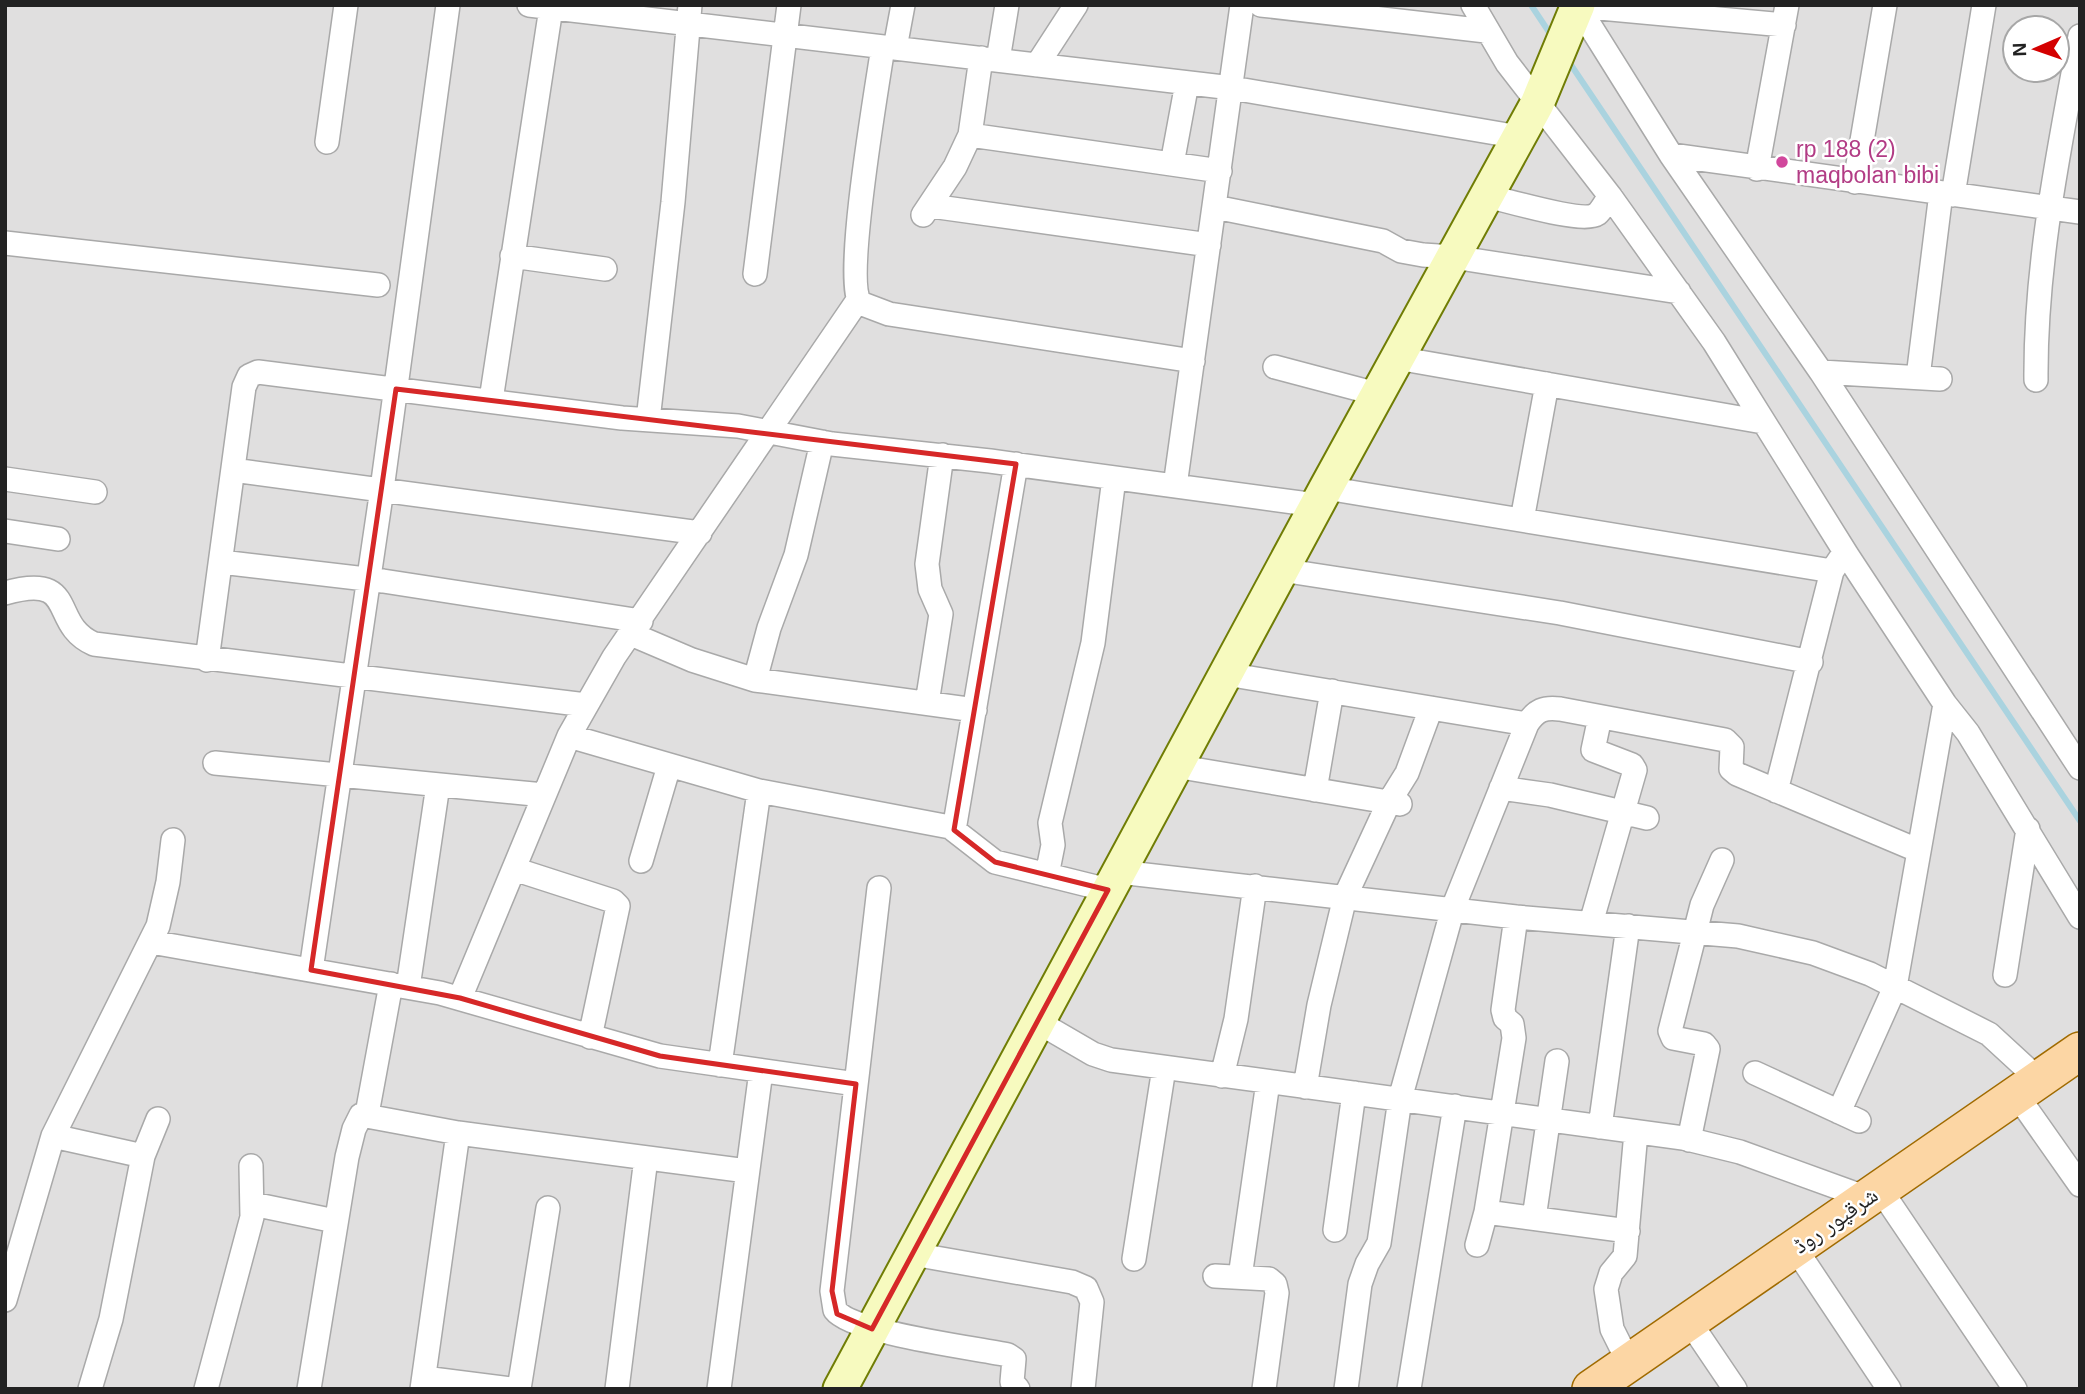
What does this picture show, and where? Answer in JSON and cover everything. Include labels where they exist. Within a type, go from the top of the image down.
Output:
[{"type":"main road","name":"شرقپور روڈ","points":[[1591,1389],[1630,1376],[2028,1095],[2080,1051]]},
{"type":"main road","name":"شرقپور روڈ","points":[[2028,1095],[2080,1077]]},
{"type":"street","points":[[327,142],[345,5]]},
{"type":"street","points":[[311,970],[382,489],[448,5]]},
{"type":"street","points":[[755,274],[789,5]]},
{"type":"street","points":[[460,998],[569,736],[586,705],[858,300],[859,218],[889,48],[903,5]]},
{"type":"street","points":[[1007,5],[970,135],[927,211],[1209,244]]},
{"type":"street","points":[[1037,65],[1076,5]]},
{"type":"street","points":[[1175,486],[1242,5]]},
{"type":"street","points":[[1261,5],[1486,31]]},
{"type":"street","points":[[1473,5],[1486,31],[1539,97],[1679,292],[1763,422],[1839,563],[1968,733],[2080,917]]},
{"type":"street","points":[[1578,5],[1786,15],[1757,169]]},
{"type":"street","points":[[840,1389],[1321,496],[1519,136],[1539,97],[1578,5]]},
{"type":"street","points":[[1578,5],[1671,155],[1821,372],[2080,768]]},
{"type":"street","points":[[1855,182],[1885,5]]},
{"type":"street","points":[[1821,372],[1929,378],[1947,194],[1984,5]]},
{"type":"street","points":[[491,400],[512,256],[540,7],[688,15],[784,35],[1231,88],[1519,136]]},
{"type":"street","points":[[648,420],[673,202],[688,15]]},
{"type":"street","points":[[2036,380],[2037,310],[2049,208],[2080,36]]},
{"type":"street","points":[[1172,164],[1187,83]]},
{"type":"street","points":[[970,135],[1220,171]]},
{"type":"street","points":[[1671,155],[2080,212]]},
{"type":"street","points":[[1487,196],[1565,214],[1591,216],[1598,213],[1610,196]]},
{"type":"street","points":[[1214,207],[1383,241],[1407,252],[1679,292]]},
{"type":"street","points":[[5,243],[378,285]]},
{"type":"street","points":[[512,256],[605,269]]},
{"type":"street","points":[[858,300],[867,308],[890,314],[1193,361]]},
{"type":"street","points":[[1397,358],[1763,422]]},
{"type":"street","points":[[1275,368],[1377,394]]},
{"type":"street","points":[[207,660],[246,382],[251,374],[268,373],[648,420],[769,430],[822,442],[1016,464],[1175,486],[1321,496],[1839,563]]},
{"type":"street","points":[[1522,520],[1547,384]]},
{"type":"street","points":[[755,680],[769,628],[796,555],[822,442]]},
{"type":"street","points":[[928,703],[941,614],[930,589],[927,564],[942,455]]},
{"type":"street","points":[[954,830],[1016,464]]},
{"type":"street","points":[[233,470],[700,533]]},
{"type":"street","points":[[1047,875],[1053,845],[1050,823],[1098,617],[1114,478]]},
{"type":"street","points":[[5,479],[95,492]]},
{"type":"street","points":[[5,531],[58,539]]},
{"type":"street","points":[[221,562],[368,580],[636,627],[692,660],[755,680],[975,710]]},
{"type":"street","points":[[1776,791],[1839,563]]},
{"type":"street","points":[[1281,570],[1559,613],[1811,662]]},
{"type":"street","points":[[5,593],[32,586],[48,590],[63,607],[77,633],[94,644],[586,705]]},
{"type":"street","points":[[1226,674],[1527,724]]},
{"type":"street","points":[[1315,790],[1332,691]]},
{"type":"street","points":[[1755,1073],[1849,1116],[1895,987],[1907,927],[1917,850],[1945,704]]},
{"type":"street","points":[[1306,1087],[1319,1005],[1345,897],[1395,803],[1431,708]]},
{"type":"street","points":[[1346,1389],[1360,1284],[1363,1272],[1379,1243],[1400,1099],[1453,908],[1527,724],[1545,708],[1725,740],[1731,747],[1730,765],[1734,772],[1917,850]]},
{"type":"street","points":[[1591,923],[1636,815],[1635,768],[1593,750],[1600,717]]},
{"type":"street","points":[[569,736],[759,791],[954,830],[995,862],[1047,875],[1114,881],[1255,886],[1516,917],[1738,936],[1813,953],[1849,965],[1989,1034],[2080,1185]]},
{"type":"street","points":[[215,763],[544,795]]},
{"type":"street","points":[[641,861],[669,766]]},
{"type":"street","points":[[1175,766],[1395,803]]},
{"type":"street","points":[[367,1114],[400,986],[438,785]]},
{"type":"street","points":[[1502,788],[1636,815]]},
{"type":"street","points":[[720,1065],[759,791]]},
{"type":"street","points":[[2005,975],[2028,829]]},
{"type":"street","points":[[5,1300],[53,1136],[151,942],[168,882],[173,840]]},
{"type":"street","points":[[1689,1140],[1708,1049],[1704,1044],[1673,1038],[1671,1031],[1705,897],[1722,860]]},
{"type":"street","points":[[514,869],[613,901],[618,906],[590,1037]]},
{"type":"street","points":[[1222,1076],[1236,1019],[1255,886]]},
{"type":"street","points":[[879,888],[832,1291],[837,1314],[872,1329],[1008,1354],[1014,1359],[1012,1382],[1017,1389]]},
{"type":"street","points":[[1477,1245],[1486,1212],[1514,1038],[1512,1024],[1505,1018],[1503,1010],[1516,917]]},
{"type":"street","points":[[1600,1127],[1628,926]]},
{"type":"street","points":[[151,942],[460,998],[660,1056],[856,1084]]},
{"type":"street","points":[[1038,1022],[1093,1054],[1164,1068],[1689,1140],[1740,1152],[1880,1198],[2015,1389]]},
{"type":"street","points":[[1534,1219],[1557,1062]]},
{"type":"street","points":[[1134,1259],[1164,1068]]},
{"type":"street","points":[[719,1389],[761,1071]]},
{"type":"street","points":[[1240,1277],[1268,1082]]},
{"type":"street","points":[[1335,1230],[1354,1093]]},
{"type":"street","points":[[1409,1389],[1455,1106]]},
{"type":"street","points":[[309,1389],[335,1220],[354,1129],[359,1117],[367,1114],[458,1133],[747,1171]]},
{"type":"street","points":[[90,1389],[111,1318],[143,1156],[158,1119]]},
{"type":"street","points":[[1630,1376],[1612,1329],[1606,1289],[1611,1273],[1623,1260],[1636,1132]]},
{"type":"street","points":[[458,1133],[423,1383],[511,1389]]},
{"type":"street","points":[[53,1136],[143,1156]]},
{"type":"street","points":[[617,1389],[646,1158]]},
{"type":"street","points":[[206,1389],[253,1204],[251,1166]]},
{"type":"street","points":[[253,1204],[335,1220]]},
{"type":"street","points":[[519,1389],[548,1208]]},
{"type":"street","points":[[1486,1212],[1628,1231]]},
{"type":"street","points":[[912,1254],[1072,1282],[1086,1288],[1092,1302],[1083,1389]]},
{"type":"street","points":[[1801,1257],[1889,1389]]},
{"type":"street","points":[[1215,1276],[1269,1279],[1275,1284],[1277,1293],[1264,1389]]},
{"type":"street","points":[[1695,1330],[1735,1389]]},
{"type":"highlighted area","points":[[396,389],[1016,464],[954,830],[995,862],[1108,890],[872,1329],[837,1314],[832,1291],[856,1084],[660,1056],[460,998],[311,970]]},
{"type":"shaded area","points":[[5,5],[2080,5],[2080,1389],[5,1389]]},
{"type":"waterway","points":[[1531,5],[1553,38]]},
{"type":"waterway","points":[[1567,59],[2080,821]]},
{"type":"place","name":"rp 188 (2) maqbolan bibi","points":[[1782,162]]}]
